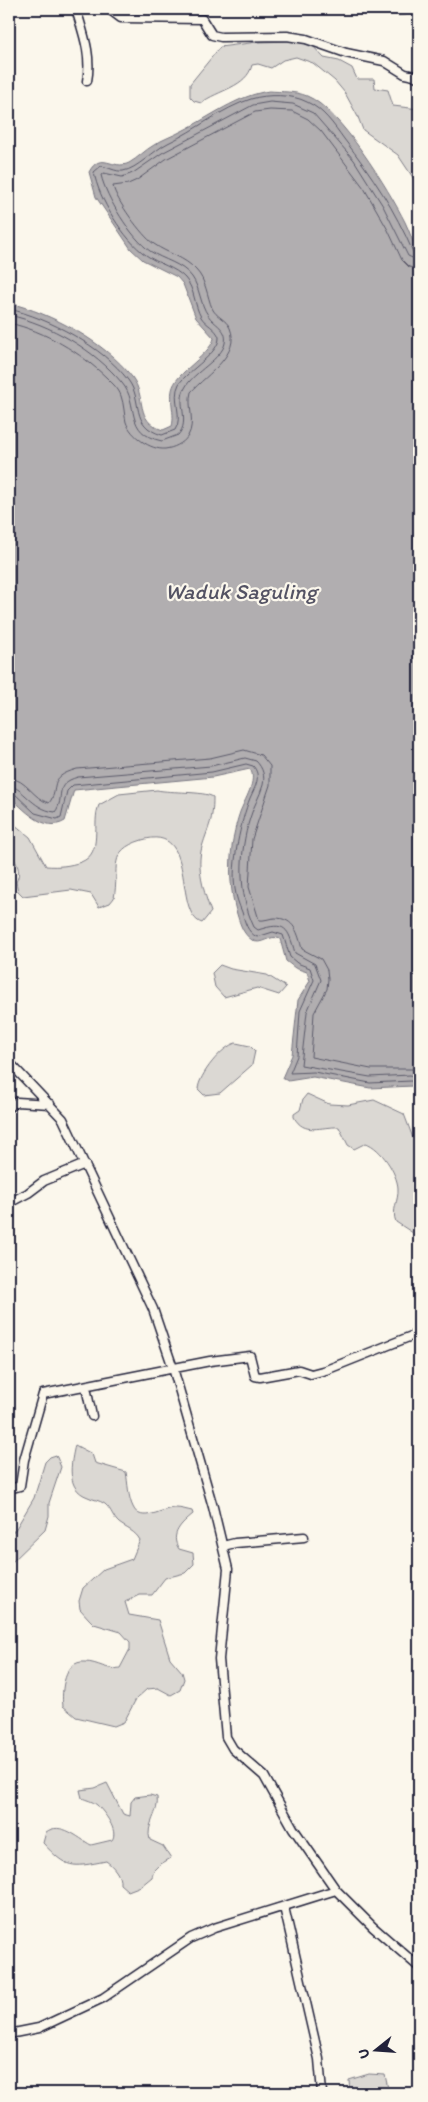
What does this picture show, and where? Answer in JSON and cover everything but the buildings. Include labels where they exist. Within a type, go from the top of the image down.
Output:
[{"type":"street","points":[[76,9],[90,61],[87,81]]},
{"type":"street","points":[[109,9],[121,18],[202,19],[212,35],[216,37],[287,36],[306,39],[346,53],[384,61],[405,74],[419,77]]},
{"type":"street","points":[[9,1062],[63,1119],[153,1308],[173,1368],[228,1569],[219,1659],[226,1737],[233,1749],[264,1776],[293,1828],[336,1890],[373,1927],[419,1967]]},
{"type":"street","points":[[9,1106],[17,1102],[50,1104]]},
{"type":"street","points":[[9,1203],[28,1193],[44,1181],[85,1164]]},
{"type":"street","points":[[9,1489],[20,1486],[24,1460],[43,1394],[67,1388],[86,1387],[173,1368],[250,1356],[255,1376],[260,1377],[299,1370],[310,1374],[326,1370],[419,1333]]},
{"type":"street","points":[[86,1387],[92,1416]]},
{"type":"street","points":[[223,1546],[235,1543],[304,1537]]},
{"type":"street","points":[[9,2034],[39,2028],[103,1998],[191,1938],[206,1931],[234,1920],[284,1907],[336,1890]]},
{"type":"street","points":[[284,1907],[319,2059],[322,2093]]},
{"type":"shaded area","points":[[375,9],[419,9],[419,12],[405,15],[374,16]]},
{"type":"shaded area","points":[[292,41],[312,45],[324,58],[339,61],[352,68],[357,79],[374,79],[375,88],[388,90],[393,106],[419,109],[419,196],[415,192],[414,179],[398,155],[363,130],[345,93],[335,81],[313,63],[296,57],[283,60],[271,68],[258,64],[252,65],[249,72],[238,83],[201,103],[194,101],[190,97],[190,84],[220,47],[257,42]]},
{"type":"shaded area","points":[[157,790],[202,794],[213,797],[211,818],[200,855],[200,872],[203,888],[211,912],[202,923],[193,916],[188,903],[178,856],[171,844],[160,838],[142,840],[123,849],[117,862],[114,898],[110,903],[99,907],[91,894],[71,890],[23,896],[18,891],[16,882],[19,872],[9,845],[9,820],[30,837],[46,866],[72,864],[88,858],[92,852],[95,845],[99,805],[119,794]]},
{"type":"shaded area","points":[[220,965],[231,969],[267,975],[286,987],[279,995],[257,988],[224,997],[215,987],[212,973]]},
{"type":"shaded area","points":[[236,1043],[250,1046],[255,1051],[252,1065],[220,1093],[204,1095],[198,1089],[202,1076],[224,1049]]},
{"type":"shaded area","points":[[307,1094],[329,1104],[348,1105],[374,1100],[404,1114],[419,1154],[419,1233],[413,1233],[396,1222],[394,1213],[398,1193],[397,1182],[391,1168],[377,1150],[366,1143],[354,1149],[348,1145],[339,1127],[314,1129],[298,1123],[294,1114],[300,1110],[303,1099]]},
{"type":"shaded area","points":[[75,1445],[92,1454],[95,1463],[126,1472],[130,1499],[133,1507],[141,1515],[153,1514],[171,1508],[192,1511],[193,1514],[178,1529],[175,1538],[179,1549],[193,1553],[194,1564],[185,1573],[165,1578],[152,1595],[139,1595],[125,1602],[129,1615],[158,1620],[170,1658],[182,1672],[184,1679],[180,1690],[171,1695],[158,1688],[147,1689],[136,1699],[124,1722],[114,1726],[76,1717],[63,1706],[64,1685],[65,1678],[72,1666],[78,1663],[90,1662],[115,1669],[120,1668],[130,1649],[130,1642],[121,1632],[94,1624],[80,1609],[79,1601],[83,1588],[104,1569],[132,1559],[140,1540],[133,1532],[117,1521],[105,1504],[90,1498],[76,1488],[71,1475]]},
{"type":"shaded area","points":[[56,1455],[61,1467],[49,1503],[49,1516],[45,1530],[9,1565],[9,1534],[15,1530],[34,1498],[45,1462],[50,1457]]},
{"type":"shaded area","points":[[107,1783],[123,1814],[130,1816],[131,1802],[135,1797],[150,1795],[157,1797],[156,1808],[149,1829],[150,1840],[163,1846],[171,1858],[159,1865],[154,1870],[152,1877],[141,1886],[128,1891],[120,1884],[116,1871],[106,1861],[85,1865],[70,1864],[58,1858],[43,1843],[46,1832],[58,1828],[91,1845],[112,1840],[114,1832],[107,1817],[95,1804],[82,1798],[80,1790],[95,1788]]},
{"type":"shaded area","points":[[369,2074],[385,2075],[389,2093],[350,2093],[349,2080]]},
{"type":"water","name":"Waduk Saguling","points":[[269,91],[293,92],[307,96],[320,104],[334,117],[376,171],[398,208],[419,253],[419,1125],[417,1095],[413,1086],[370,1088],[313,1077],[288,1081],[282,1078],[292,1055],[298,1000],[310,981],[307,972],[295,968],[286,961],[280,939],[273,938],[255,942],[244,932],[237,914],[231,876],[233,837],[240,812],[251,785],[252,774],[250,769],[213,777],[74,790],[65,821],[57,824],[49,824],[34,818],[9,796],[9,303],[59,322],[107,352],[132,377],[139,392],[144,415],[148,421],[163,430],[172,426],[171,397],[173,386],[180,376],[208,349],[214,338],[196,318],[183,284],[177,277],[143,260],[131,249],[96,197],[89,172],[98,162],[118,165],[129,163],[157,143],[179,133],[224,107],[246,97]]}]
